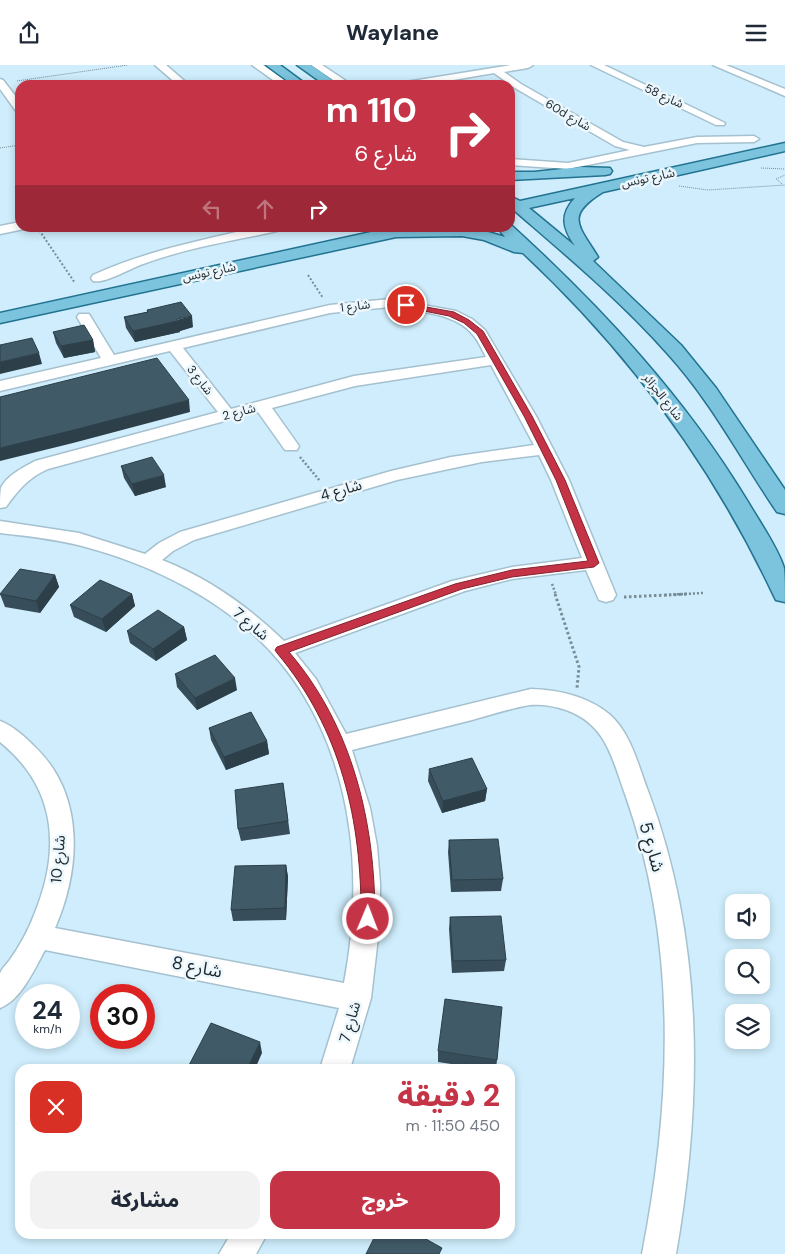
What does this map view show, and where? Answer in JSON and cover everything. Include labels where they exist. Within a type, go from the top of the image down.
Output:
[{"type":"main road","points":[[272,65],[294,80]]},
{"type":"main road","points":[[303,65],[325,80]]},
{"type":"main road","name":"شارع تونس","points":[[515,190],[769,136]]},
{"type":"main road","name":"شارع تونس","points":[[515,204],[602,188],[785,147]]},
{"type":"main road","points":[[515,176],[542,177],[581,171],[605,171]]},
{"type":"main road","points":[[515,204],[600,177],[605,171]]},
{"type":"main road","points":[[592,268],[589,255],[572,229],[571,217],[580,201],[602,188]]},
{"type":"main road","points":[[515,208],[561,255],[592,268],[654,327],[693,371],[724,413],[785,507]]},
{"type":"main road","name":"شارع تونس","points":[[75,283],[284,232]]},
{"type":"main road","name":"شارع تونس","points":[[0,318],[267,260],[378,232]]},
{"type":"main road","points":[[478,232],[497,238],[536,258]]},
{"type":"main road","name":"شارع الجزائر","points":[[509,232],[604,325],[668,403],[721,476],[749,524],[785,594]]},
{"type":"street","points":[[160,65],[178,80]]},
{"type":"street","points":[[257,65],[279,80]]},
{"type":"street","points":[[316,65],[339,80]]},
{"type":"street","points":[[436,80],[528,65]]},
{"type":"street","name":"شارع 58","points":[[596,65],[604,67],[720,123]]},
{"type":"street","points":[[718,65],[785,93]]},
{"type":"street","name":"60d شارع","points":[[491,71],[508,80]]},
{"type":"street","points":[[1,83],[15,102]]},
{"type":"street","name":"60d شارع","points":[[515,83],[620,150]]},
{"type":"street","points":[[515,162],[568,166],[620,150],[647,150],[706,139],[754,139]]},
{"type":"street","points":[[0,230],[15,227]]},
{"type":"street","name":"شارع 1","points":[[0,386],[330,309],[390,303],[451,314],[467,322],[480,333],[496,360],[545,449],[575,513],[606,595]]},
{"type":"street","points":[[84,317],[110,360]]},
{"type":"street","name":"شارع 3","points":[[173,345],[228,415]]},
{"type":"street","name":"شارع 2","points":[[0,503],[14,481],[40,465],[371,378],[496,360]]},
{"type":"street","points":[[262,406],[293,448]]},
{"type":"street","name":"شارع 4","points":[[148,561],[166,547],[187,536],[329,493],[445,462],[497,453],[545,449]]},
{"type":"street","name":"شارع 7","points":[[0,527],[90,541],[148,561],[175,573],[221,599],[263,632],[281,650],[313,693],[327,717],[339,745],[359,809],[365,843],[368,879],[368,919],[357,998],[337,1064]]},
{"type":"street","points":[[281,650],[459,586],[512,573],[594,563]]},
{"type":"street","name":"شارع 5","points":[[339,745],[519,699],[544,697],[570,702],[593,713],[604,722],[618,743],[657,859],[669,914],[677,969],[680,1022],[680,1078],[672,1171],[659,1254]]},
{"type":"street","name":"شارع 10","points":[[0,730],[19,745],[37,764],[50,786],[58,812],[62,840],[60,870],[52,903],[38,937],[22,965],[0,995]]},
{"type":"street","name":"شارع 8","points":[[38,937],[357,998]]},
{"type":"street","points":[[236,1254],[247,1239]]},
{"type":"path","points":[[22,80],[128,65]]},
{"type":"path","points":[[1,83],[15,81]]},
{"type":"path","points":[[0,148],[15,146]]},
{"type":"path","points":[[785,175],[776,179],[785,185]]},
{"type":"path","points":[[651,177],[699,189],[785,185]]},
{"type":"path","points":[[40,232],[75,283]]},
{"type":"path","points":[[308,275],[330,309]]},
{"type":"path","points":[[293,448],[329,493]]},
{"type":"path","points":[[547,569],[579,667],[579,680],[570,702]]},
{"type":"path","points":[[606,595],[621,597],[703,593]]},
{"type":"building","points":[[181,302],[192,316],[133,331],[124,317],[148,312],[147,310]]},
{"type":"building","points":[[84,325],[93,340],[61,346],[53,332]]},
{"type":"building","points":[[32,338],[39,353],[0,362],[0,345]]},
{"type":"building","points":[[157,358],[189,400],[0,448],[0,397]]},
{"type":"building","points":[[152,457],[164,475],[132,484],[121,466]]},
{"type":"building","points":[[20,569],[55,575],[36,601],[0,594]]},
{"type":"building","points":[[100,580],[132,594],[102,619],[70,605]]},
{"type":"building","points":[[158,610],[184,627],[153,649],[127,631]]},
{"type":"building","points":[[215,655],[235,678],[195,698],[175,674]]},
{"type":"building","points":[[251,712],[267,741],[224,757],[209,728]]},
{"type":"building","points":[[472,758],[487,789],[443,801],[429,769]]},
{"type":"building","points":[[283,783],[288,821],[238,829],[235,790]]},
{"type":"building","points":[[498,839],[503,879],[452,880],[449,840]]},
{"type":"building","points":[[286,865],[285,908],[231,910],[235,866]]},
{"type":"building","points":[[501,916],[506,960],[453,961],[450,917]]},
{"type":"building","points":[[445,999],[502,1007],[497,1060],[438,1051]]},
{"type":"building","points":[[211,1023],[260,1042],[249,1064],[190,1064]]},
{"type":"building","points":[[374,1239],[426,1239],[442,1248],[439,1254],[366,1254]]},
{"type":"route","points":[[368,919],[368,879],[365,843],[359,809],[350,777],[327,717],[298,670],[281,650],[459,586],[512,573],[594,563],[560,480],[528,416],[480,333],[467,322],[451,314],[406,305]]}]
